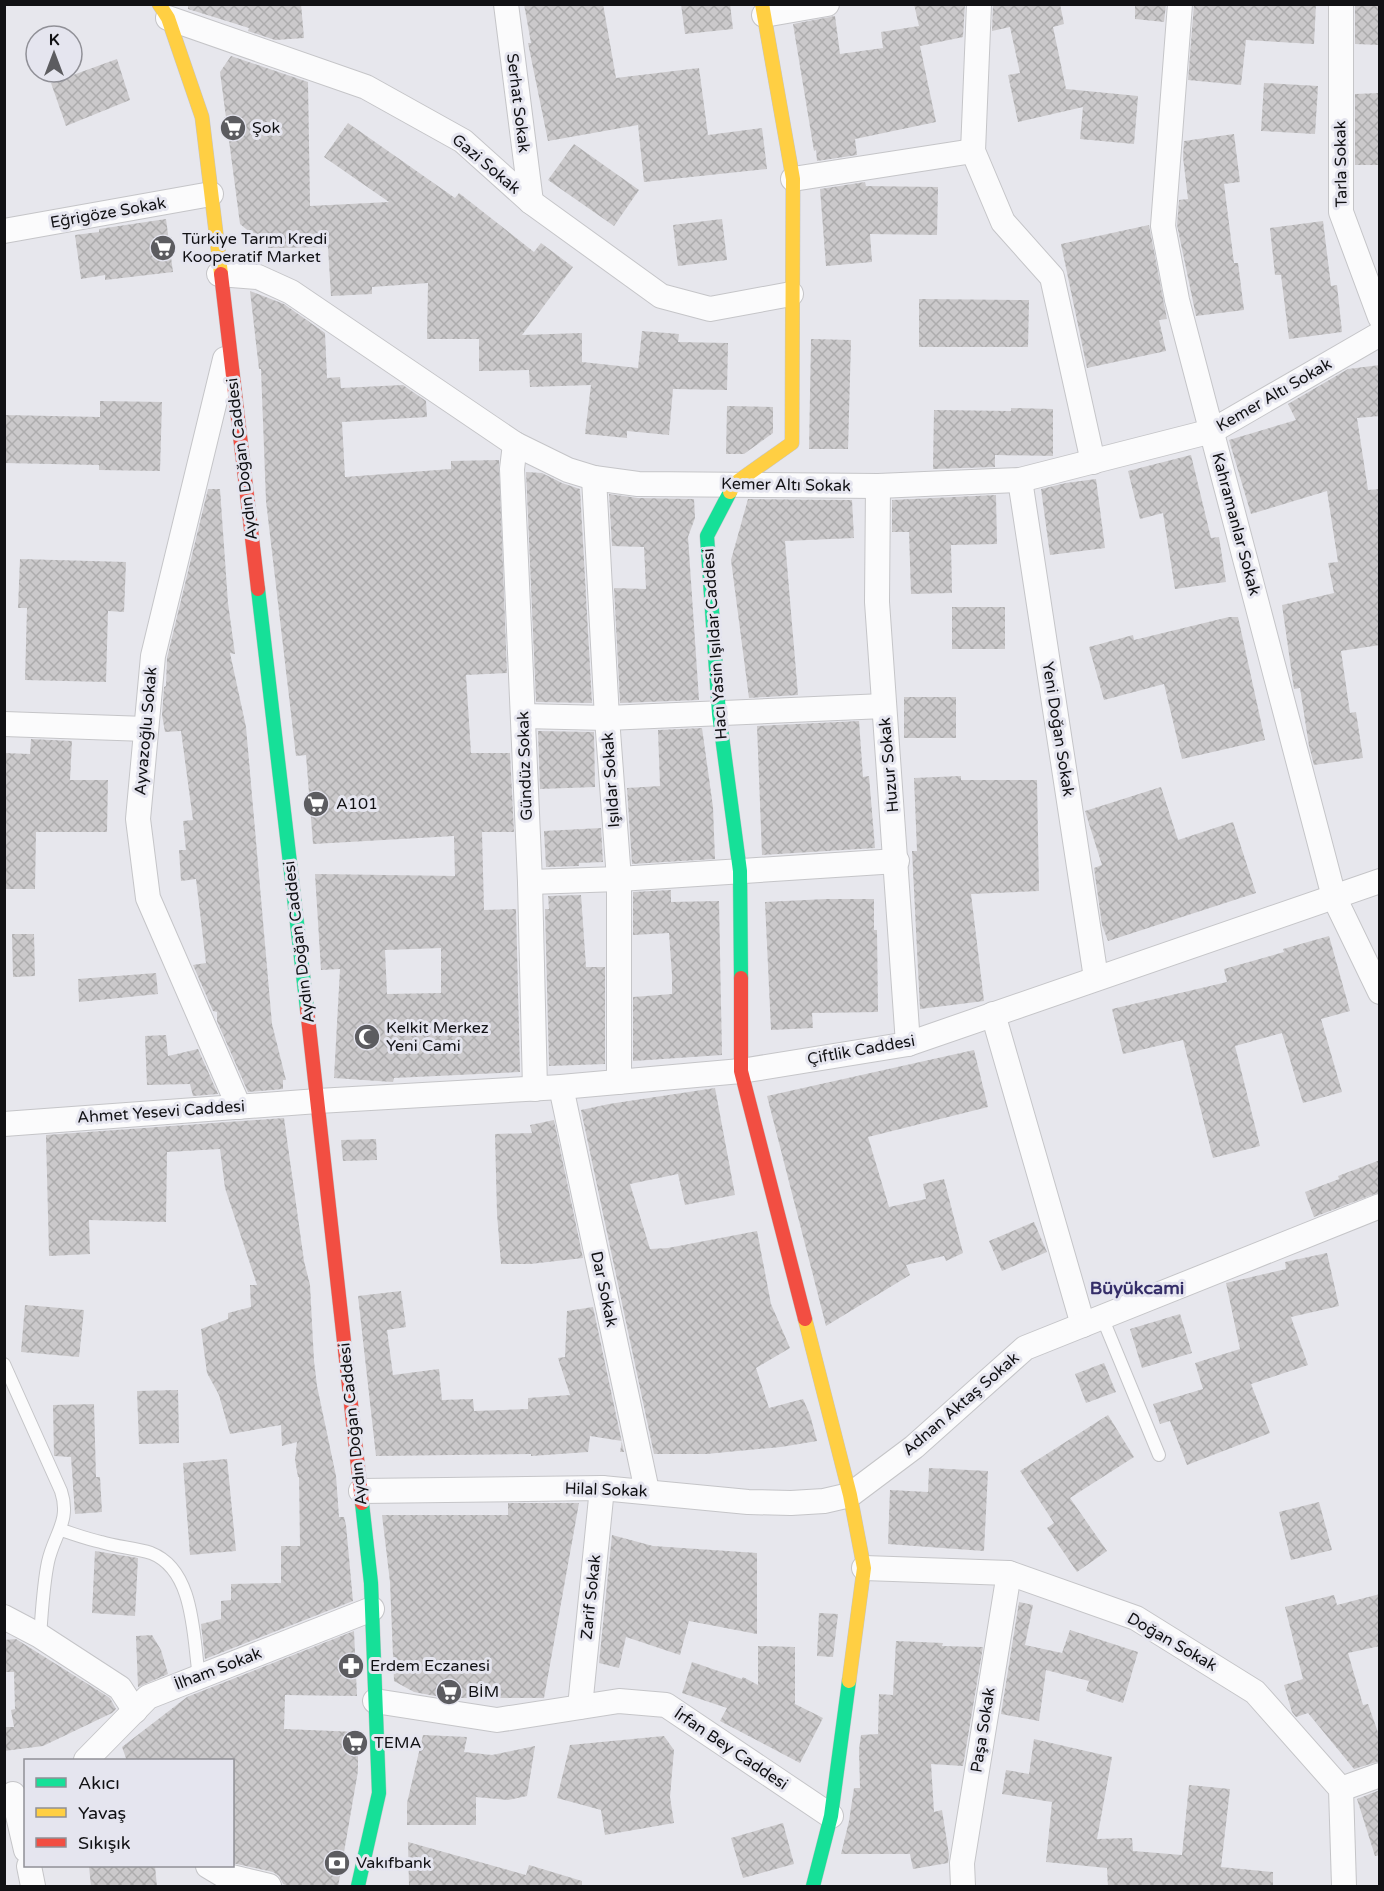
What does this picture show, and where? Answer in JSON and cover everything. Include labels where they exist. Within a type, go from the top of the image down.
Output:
[{"type":"street","name":"Serhat Sokak","points":[[506,4],[531,202]]},
{"type":"street","points":[[763,10],[827,4]]},
{"type":"street","points":[[980,4],[974,151],[1003,222],[1052,277],[1093,462]]},
{"type":"street","name":"Kahramanlar Sokak","points":[[1180,4],[1163,226],[1177,300],[1334,897],[1380,992]]},
{"type":"street","name":"Tarla Sokak","points":[[1341,4],[1341,212],[1380,317]]},
{"type":"street","name":"Hacı Yasin Işıldar Caddesi","points":[[763,10],[793,179],[792,444],[734,484],[707,536],[719,714],[740,871],[741,1071],[850,1495],[864,1568],[831,1816],[813,1887]]},
{"type":"street","name":"Gazi Sokak","points":[[164,11],[366,87],[463,141],[531,202],[661,296],[710,309],[792,294]]},
{"type":"street","name":"Aydın Doğan Caddesi","points":[[164,11],[202,117],[318,1101],[361,1491],[372,1609],[379,1793],[358,1887]]},
{"type":"street","points":[[793,179],[974,151]]},
{"type":"street","name":"Eğrigöze Sokak","points":[[4,231],[211,194]]},
{"type":"street","name":"Kemer Altı Sokak","points":[[219,274],[258,277],[291,292],[515,444],[568,470],[594,478],[638,484],[878,486],[1020,480],[1212,431],[1380,334]]},
{"type":"street","name":"Ayvazoğlu Sokak","points":[[229,345],[153,656],[138,819],[148,898],[239,1107]]},
{"type":"street","name":"Gündüz Sokak","points":[[515,444],[512,469],[530,882],[535,1089]]},
{"type":"street","name":"Işıldar Sokak","points":[[594,478],[607,718],[619,879],[619,1082]]},
{"type":"street","name":"Yeni Doğan Sokak","points":[[1020,480],[1096,978]]},
{"type":"street","name":"Huzur Sokak","points":[[878,486],[877,603],[897,861],[908,1044]]},
{"type":"street","points":[[523,716],[607,718],[884,706]]},
{"type":"street","points":[[4,724],[146,729]]},
{"type":"street","points":[[530,882],[619,879],[897,861]]},
{"type":"street","name":"Çiftlik Caddesi","points":[[318,1101],[535,1089],[741,1071],[908,1044],[1380,881]]},
{"type":"street","points":[[993,1014],[1092,1321]]},
{"type":"street","name":"Dar Sokak","points":[[561,1087],[646,1491]]},
{"type":"street","name":"Ahmet Yesevi Caddesi","points":[[4,1124],[318,1101]]},
{"type":"street","name":"Adnan Aktaş Sokak","points":[[850,1495],[915,1447],[1025,1348],[1380,1206]]},
{"type":"street","name":"Hilal Sokak","points":[[361,1491],[602,1488],[748,1502],[792,1503],[824,1501],[850,1495]]},
{"type":"street","name":"Zarif Sokak","points":[[580,1707],[602,1488]]},
{"type":"street","name":"Doğan Sokak","points":[[864,1568],[1009,1573],[1136,1618],[1255,1692],[1341,1789]]},
{"type":"street","name":"Paşa Sokak","points":[[963,1887],[962,1863],[1009,1573]]},
{"type":"street","name":"İlham Sokak","points":[[88,1759],[148,1697],[372,1609]]},
{"type":"street","points":[[4,1617],[40,1636],[120,1688],[135,1711]]},
{"type":"street","name":"İrfan Bey Caddesi","points":[[375,1701],[497,1720],[619,1701],[666,1705],[831,1816]]},
{"type":"street","points":[[1344,1887],[1341,1789],[1380,1775]]},
{"type":"street","points":[[14,1793],[24,1840]]},
{"type":"street","points":[[29,1867],[33,1887]]},
{"type":"street","points":[[210,1867],[223,1875],[269,1887]]},
{"type":"lane","points":[[1092,1321],[1159,1455]]},
{"type":"lane","points":[[4,1364],[64,1499],[64,1519],[49,1559],[40,1636]]},
{"type":"lane","points":[[61,1530],[150,1553],[163,1560],[174,1570],[183,1583],[187,1598],[199,1677]]},
{"type":"building","points":[[188,4],[301,4],[304,38],[275,40],[248,31],[249,28],[188,9]]},
{"type":"building","points":[[524,4],[603,4],[616,78],[699,68],[708,135],[762,128],[767,169],[644,182],[638,125],[548,141],[528,43],[531,43]]},
{"type":"building","points":[[681,4],[730,4],[733,29],[685,34]]},
{"type":"building","points":[[914,4],[965,4],[963,37],[920,46],[936,122],[855,139],[857,155],[817,161],[793,24],[835,16],[840,54],[883,48],[881,32],[919,26]]},
{"type":"building","points":[[993,4],[1060,4],[1064,24],[1053,27],[1066,89],[1138,96],[1134,144],[1080,139],[1083,107],[1018,122],[1008,75],[1020,73],[1010,27],[992,31]]},
{"type":"building","points":[[1135,4],[1166,4],[1164,22],[1135,19]]},
{"type":"building","points":[[1194,4],[1316,4],[1314,44],[1246,40],[1241,85],[1188,80]]},
{"type":"building","points":[[1355,4],[1380,4],[1380,45],[1355,44]]},
{"type":"building","points":[[231,56],[308,82],[310,206],[389,202],[324,157],[348,123],[455,198],[459,193],[534,252],[541,243],[573,267],[522,335],[582,333],[582,362],[638,368],[642,331],[679,334],[678,342],[728,343],[727,390],[673,389],[669,435],[627,431],[627,438],[585,434],[591,385],[530,387],[529,370],[479,371],[479,339],[427,339],[428,283],[372,287],[372,294],[331,296],[328,247],[269,248],[240,224],[220,72]]},
{"type":"building","points":[[117,59],[130,100],[66,126],[51,84],[84,84],[84,71]]},
{"type":"building","points":[[1264,83],[1318,86],[1315,134],[1261,131]]},
{"type":"building","points":[[1380,93],[1380,165],[1355,165],[1355,94]]},
{"type":"building","points":[[1234,134],[1240,182],[1224,184],[1234,263],[1238,263],[1244,310],[1196,316],[1177,225],[1179,200],[1188,199],[1183,157],[1184,141]]},
{"type":"building","points":[[574,144],[639,190],[614,226],[548,180]]},
{"type":"building","points":[[865,182],[866,186],[938,187],[937,235],[870,234],[872,262],[826,266],[820,189]]},
{"type":"building","points":[[166,219],[173,272],[105,280],[105,275],[81,279],[75,235]]},
{"type":"building","points":[[722,219],[727,260],[678,266],[673,225]]},
{"type":"building","points":[[1323,221],[1331,286],[1337,285],[1342,332],[1289,339],[1281,275],[1275,275],[1270,228]]},
{"type":"building","points":[[1149,225],[1167,319],[1159,320],[1166,351],[1087,368],[1061,244]]},
{"type":"building","points":[[250,291],[284,304],[325,333],[327,378],[340,377],[341,388],[403,385],[426,401],[427,417],[342,422],[345,477],[451,469],[451,461],[499,460],[507,673],[466,675],[471,753],[510,753],[514,832],[482,832],[484,910],[516,909],[520,1072],[394,1078],[393,1082],[334,1078],[340,969],[321,970],[315,874],[455,876],[454,836],[313,844],[306,755],[296,756],[266,501],[261,369],[259,369]],"holes":[[[441,948],[441,993],[387,994],[385,950]]]},
{"type":"building","points":[[919,299],[1029,300],[1028,347],[919,347]]},
{"type":"building","points":[[811,339],[851,340],[848,449],[809,449]]},
{"type":"building","points":[[1380,365],[1380,416],[1357,418],[1368,490],[1380,489],[1380,645],[1341,651],[1350,713],[1356,712],[1363,758],[1314,765],[1300,688],[1294,689],[1282,605],[1334,593],[1328,563],[1338,562],[1327,491],[1251,514],[1229,440],[1296,420],[1288,404],[1348,369]]},
{"type":"building","points":[[100,401],[162,402],[160,471],[99,470],[99,465],[4,463],[4,415],[100,417]]},
{"type":"building","points":[[727,406],[773,407],[773,433],[744,454],[726,454]]},
{"type":"building","points":[[1011,408],[1053,409],[1053,456],[995,455],[995,467],[933,469],[934,410],[1011,411]]},
{"type":"building","points":[[1191,455],[1211,538],[1219,537],[1226,582],[1175,589],[1163,513],[1140,519],[1128,471]]},
{"type":"building","points":[[526,472],[542,473],[580,489],[592,703],[536,702]]},
{"type":"building","points":[[1096,479],[1105,548],[1050,555],[1041,489]]},
{"type":"building","points":[[208,489],[220,489],[228,603],[235,654],[230,653],[246,727],[272,1024],[286,1080],[283,1080],[283,1089],[248,1092],[217,1021],[217,1012],[213,1011],[193,965],[206,963],[196,879],[181,881],[179,850],[186,850],[183,821],[193,820],[181,731],[165,732],[162,715],[167,658]]},
{"type":"building","points":[[609,494],[638,498],[694,499],[695,518],[688,537],[699,700],[620,703],[614,588],[646,589],[644,547],[612,546]]},
{"type":"building","points":[[996,495],[997,544],[951,545],[952,593],[911,594],[909,532],[892,532],[892,500]]},
{"type":"building","points":[[748,499],[852,500],[854,538],[785,541],[798,695],[749,698],[731,560]]},
{"type":"building","points":[[20,559],[126,562],[124,612],[108,611],[106,682],[25,680],[27,608],[18,608]]},
{"type":"building","points":[[952,607],[1005,607],[1005,649],[952,649]]},
{"type":"building","points":[[1229,617],[1238,617],[1265,740],[1182,759],[1164,684],[1104,700],[1089,647],[1133,635],[1134,640]]},
{"type":"building","points":[[904,697],[956,697],[956,738],[904,738]]},
{"type":"building","points":[[859,721],[863,777],[869,776],[875,848],[762,855],[757,726]]},
{"type":"building","points":[[702,728],[713,807],[715,859],[632,864],[627,788],[660,786],[658,730]]},
{"type":"building","points":[[538,731],[594,732],[595,787],[540,789]]},
{"type":"building","points":[[31,739],[72,741],[70,780],[108,780],[107,832],[36,832],[35,889],[4,889],[4,753],[30,754]]},
{"type":"building","points":[[961,776],[961,780],[1037,780],[1039,891],[971,894],[984,1001],[920,1009],[912,851],[917,851],[914,778]]},
{"type":"building","points":[[1161,787],[1178,840],[1233,822],[1256,893],[1108,941],[1102,925],[1094,868],[1102,865],[1085,811]]},
{"type":"building","points":[[601,828],[603,862],[579,863],[579,866],[546,867],[544,831]]},
{"type":"building","points":[[671,890],[671,902],[719,901],[722,1055],[633,1061],[633,997],[672,994],[672,975],[669,933],[633,935],[633,892]]},
{"type":"building","points":[[581,895],[586,967],[605,967],[605,1064],[549,1066],[545,909],[549,909],[548,896]]},
{"type":"building","points":[[874,899],[874,930],[877,930],[878,1012],[812,1013],[813,1028],[771,1030],[765,902]]},
{"type":"building","points":[[12,934],[34,934],[35,976],[13,977]]},
{"type":"building","points":[[1329,936],[1350,1011],[1321,1019],[1342,1092],[1303,1103],[1282,1033],[1235,1046],[1260,1146],[1213,1158],[1183,1040],[1123,1054],[1112,1009],[1227,982],[1224,969]]},
{"type":"building","points":[[156,973],[158,994],[79,1002],[78,979]]},
{"type":"building","points":[[166,1035],[168,1056],[198,1049],[218,1094],[193,1096],[190,1084],[147,1085],[145,1036]]},
{"type":"building","points":[[974,1050],[988,1107],[868,1137],[889,1207],[926,1199],[923,1184],[944,1179],[963,1253],[946,1261],[944,1256],[906,1265],[910,1275],[826,1326],[767,1096]]},
{"type":"building","points":[[715,1088],[735,1195],[685,1205],[678,1174],[630,1184],[650,1249],[668,1248],[757,1231],[771,1304],[790,1348],[756,1368],[769,1408],[803,1399],[817,1441],[706,1454],[654,1454],[581,1110]]},
{"type":"building","points":[[284,1118],[304,1261],[310,1285],[317,1386],[336,1476],[339,1517],[344,1517],[346,1525],[353,1601],[205,1659],[201,1624],[221,1619],[221,1601],[231,1600],[231,1584],[281,1583],[281,1546],[300,1546],[299,1477],[295,1460],[297,1442],[282,1446],[281,1425],[230,1434],[219,1395],[207,1373],[201,1329],[228,1319],[228,1313],[251,1307],[250,1285],[257,1285],[225,1188],[220,1149],[167,1152],[166,1222],[89,1220],[90,1254],[49,1256],[46,1135]]},
{"type":"building","points":[[554,1120],[583,1258],[530,1264],[501,1264],[495,1134],[532,1133],[530,1125]]},
{"type":"building","points":[[376,1139],[377,1160],[343,1161],[341,1140]]},
{"type":"building","points":[[1380,1160],[1380,1192],[1314,1217],[1305,1192]]},
{"type":"building","points":[[1034,1222],[1047,1252],[1002,1271],[989,1241]]},
{"type":"building","points":[[1327,1253],[1339,1306],[1291,1317],[1308,1365],[1251,1384],[1270,1433],[1187,1465],[1170,1421],[1160,1424],[1153,1404],[1203,1389],[1195,1363],[1240,1349],[1226,1283],[1286,1269],[1285,1262]]},
{"type":"building","points":[[401,1291],[406,1327],[387,1330],[393,1375],[439,1369],[442,1400],[473,1399],[474,1411],[528,1409],[528,1398],[570,1395],[558,1358],[565,1357],[567,1311],[593,1307],[622,1441],[590,1436],[588,1452],[531,1456],[531,1454],[376,1456],[358,1296]]},
{"type":"building","points":[[25,1305],[84,1310],[79,1357],[21,1352]]},
{"type":"building","points":[[1180,1314],[1192,1353],[1142,1368],[1130,1329]]},
{"type":"building","points":[[1104,1363],[1116,1392],[1086,1403],[1075,1374]]},
{"type":"building","points":[[178,1390],[179,1443],[139,1444],[137,1391]]},
{"type":"building","points":[[94,1404],[96,1477],[100,1477],[102,1512],[75,1514],[71,1457],[54,1456],[53,1405]]},
{"type":"building","points":[[1108,1415],[1134,1457],[1070,1498],[1107,1551],[1077,1572],[1047,1528],[1054,1523],[1020,1471]]},
{"type":"building","points":[[227,1459],[236,1551],[190,1555],[183,1463]]},
{"type":"building","points":[[929,1468],[988,1471],[984,1551],[888,1544],[890,1490],[928,1492]]},
{"type":"building","points":[[1319,1502],[1332,1550],[1291,1560],[1279,1512]]},
{"type":"building","points":[[508,1503],[579,1503],[544,1698],[446,1698],[414,1692],[394,1681],[390,1582],[382,1515],[508,1515]]},
{"type":"building","points":[[612,1535],[653,1546],[757,1553],[757,1634],[689,1621],[680,1655],[626,1637],[619,1668],[599,1663]]},
{"type":"building","points":[[95,1551],[138,1558],[135,1616],[92,1613]]},
{"type":"building","points":[[1380,1594],[1380,1646],[1348,1653],[1363,1705],[1368,1704],[1380,1738],[1380,1761],[1354,1769],[1308,1713],[1296,1717],[1292,1712],[1284,1685],[1303,1679],[1285,1607],[1334,1595],[1337,1605]]},
{"type":"building","points":[[1019,1602],[1033,1605],[1025,1645],[1062,1653],[1070,1630],[1138,1652],[1123,1703],[1086,1691],[1089,1681],[1046,1670],[1039,1721],[1001,1714]]},
{"type":"building","points":[[819,1613],[838,1614],[833,1657],[817,1656]]},
{"type":"building","points":[[354,1631],[357,1696],[285,1695],[284,1729],[358,1732],[358,1771],[338,1887],[292,1887],[283,1884],[279,1876],[273,1872],[234,1863],[234,1759],[126,1759],[122,1747],[187,1697]]},
{"type":"building","points":[[152,1635],[161,1650],[168,1674],[138,1687],[136,1636]]},
{"type":"building","points":[[16,1639],[110,1698],[116,1709],[43,1746],[4,1751],[4,1727],[14,1727],[11,1710],[15,1709],[14,1672],[5,1672],[4,1640]]},
{"type":"building","points":[[896,1641],[943,1643],[942,1646],[983,1647],[963,1766],[931,1764],[934,1812],[942,1810],[949,1855],[948,1863],[913,1869],[910,1854],[841,1854],[854,1788],[860,1788],[861,1735],[878,1734],[879,1694],[893,1695]]},
{"type":"building","points":[[758,1646],[795,1647],[795,1704],[823,1718],[800,1763],[720,1721],[727,1708],[682,1693],[692,1662],[742,1679],[743,1677],[758,1685]]},
{"type":"building","points":[[423,1735],[467,1737],[464,1752],[492,1755],[535,1746],[527,1796],[508,1800],[476,1797],[476,1825],[407,1825],[407,1803]]},
{"type":"building","points":[[664,1736],[674,1750],[670,1797],[674,1823],[605,1835],[601,1810],[557,1798],[570,1745]]},
{"type":"building","points":[[1034,1739],[1112,1757],[1097,1839],[1132,1838],[1133,1851],[1182,1855],[1189,1785],[1230,1789],[1221,1867],[1273,1872],[1273,1887],[1108,1887],[1107,1868],[1046,1862],[1052,1802],[1002,1794],[1006,1770],[1029,1774]]},
{"type":"building","points":[[1380,1790],[1380,1855],[1375,1856],[1357,1799]]},
{"type":"building","points":[[783,1823],[794,1864],[743,1878],[731,1838]]},
{"type":"building","points":[[408,1842],[526,1875],[529,1865],[582,1881],[582,1887],[409,1887]]},
{"type":"building","points":[[89,1867],[155,1867],[157,1887],[91,1887]]},
{"type":"traffic: fast","points":[[730,492],[707,536],[719,714],[740,871],[741,978]]},
{"type":"traffic: fast","points":[[258,589],[307,1009]]},
{"type":"traffic: fast","points":[[358,1886],[379,1793],[371,1583],[362,1503]]},
{"type":"traffic: fast","points":[[813,1886],[831,1816],[849,1681]]},
{"type":"traffic: slow","points":[[159,4],[168,18],[202,117],[221,274]]},
{"type":"traffic: slow","points":[[730,492],[734,484],[792,443],[793,179],[762,4]]},
{"type":"traffic: slow","points":[[805,1319],[850,1495],[864,1568],[849,1681]]},
{"type":"traffic: jam","points":[[221,274],[258,589]]},
{"type":"traffic: jam","points":[[741,978],[741,1071],[805,1319]]},
{"type":"traffic: jam","points":[[307,1009],[362,1503]]},
{"type":"place","name":"Şok","points":[[233,128]]},
{"type":"place","name":"Türkiye Tarım Kredi Kooperatif Market","points":[[163,248]]},
{"type":"place","name":"A101","points":[[316,804]]},
{"type":"place","name":"Kelkit Merkez Yeni Cami","points":[[367,1037]]},
{"type":"place","name":"Erdem Eczanesi","points":[[351,1666]]},
{"type":"place","name":"BİM","points":[[449,1692]]},
{"type":"place","name":"TEMA","points":[[355,1743]]},
{"type":"place","name":"Vakıfbank","points":[[337,1863]]},
{"type":"district","name":"Büyükcami","points":[[1137,1288]]}]
